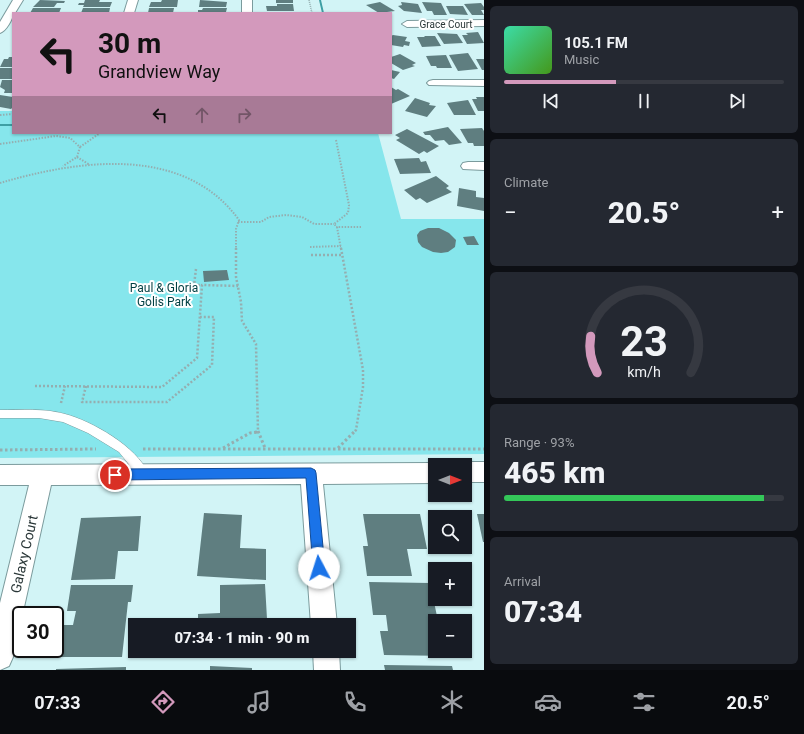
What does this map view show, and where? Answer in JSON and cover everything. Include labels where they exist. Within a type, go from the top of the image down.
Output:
[{"type":"street","points":[[0,30],[18,0]]},
{"type":"street","points":[[129,12],[133,0]]},
{"type":"street","points":[[247,0],[247,12]]},
{"type":"street","name":"Grace Court","points":[[407,24],[484,24]]},
{"type":"street","points":[[433,84],[484,83]]},
{"type":"street","points":[[468,166],[484,166]]},
{"type":"street","points":[[0,475],[428,472]]},
{"type":"street","points":[[472,472],[484,472]]},
{"type":"street","points":[[311,473],[323,618]]},
{"type":"street","name":"Galaxy Court","points":[[0,657],[42,475]]},
{"type":"street","points":[[327,658],[328,670]]},
{"type":"lane","points":[[0,414],[39,414],[64,418],[92,430],[123,449],[144,474]]},
{"type":"path","points":[[309,0],[312,12]]},
{"type":"path","points":[[0,115],[12,114]]},
{"type":"path","points":[[60,168],[77,157],[80,147],[99,134]]},
{"type":"path","points":[[0,144],[56,136],[70,138],[80,147]]},
{"type":"path","points":[[238,222],[261,222],[269,217],[286,215],[302,217],[314,224],[334,224],[348,213],[349,205],[336,140]]},
{"type":"path","points":[[77,157],[91,165]]},
{"type":"path","points":[[0,184],[26,175],[60,168],[91,165],[137,166],[177,174],[188,178],[208,188],[222,199],[239,220],[236,229],[236,277],[242,320],[256,344],[258,432],[265,448]]},
{"type":"path","points":[[334,224],[338,228],[363,370],[363,387],[356,430],[338,449]]},
{"type":"path","points":[[338,228],[361,227]]},
{"type":"path","points":[[310,247],[341,246]]},
{"type":"path","points":[[311,255],[342,255]]},
{"type":"path","points":[[196,269],[194,285],[238,286]]},
{"type":"path","points":[[35,386],[162,387],[197,358],[202,285]]},
{"type":"path","points":[[86,386],[82,402],[167,402],[212,365],[214,317],[200,317]]},
{"type":"path","points":[[222,448],[250,433],[258,432]]},
{"type":"path","points":[[0,450],[222,448],[484,449]]},
{"type":"green space","name":"Paul & Gloria Golis Park","points":[[0,111],[12,111],[12,134],[378,134],[401,219],[484,219],[484,454],[0,458]]},
{"type":"building","points":[[40,0],[65,1],[64,3],[57,3],[54,7],[33,7]]},
{"type":"building","points":[[85,0],[112,2],[110,7],[83,7],[84,5],[78,5],[79,3],[84,3]]},
{"type":"building","points":[[162,0],[178,0],[177,7],[149,7],[151,2],[161,2]]},
{"type":"building","points":[[200,0],[227,2],[226,7],[199,7]]},
{"type":"building","points":[[276,0],[293,0],[293,3],[276,3]]},
{"type":"building","points":[[380,2],[395,11],[377,12],[366,5]]},
{"type":"building","points":[[401,2],[418,4],[422,13],[404,11],[398,6],[402,5]]},
{"type":"building","points":[[422,2],[441,3],[447,15],[434,15],[432,11],[427,11]]},
{"type":"building","points":[[481,3],[484,7],[484,10],[481,10],[484,15],[472,15],[464,4]]},
{"type":"building","points":[[277,4],[293,4],[294,11],[267,11],[266,6],[277,6]]},
{"type":"building","points":[[446,6],[463,6],[468,15],[450,14]]},
{"type":"building","points":[[33,8],[61,8],[59,12],[31,12]]},
{"type":"building","points":[[83,8],[110,8],[109,12],[81,12]]},
{"type":"building","points":[[149,8],[174,8],[173,12],[148,12]]},
{"type":"building","points":[[203,8],[227,8],[226,12],[198,12],[198,10],[202,10]]},
{"type":"building","points":[[478,32],[484,43],[467,44],[462,35],[468,35],[466,33]]},
{"type":"building","points":[[437,33],[457,34],[463,43],[444,44]]},
{"type":"building","points":[[392,36],[407,37],[405,41],[410,42],[409,46],[404,45],[403,47],[392,45]]},
{"type":"building","points":[[424,36],[435,36],[441,46],[422,47],[417,37],[425,37]]},
{"type":"building","points":[[468,53],[478,69],[458,71],[449,55]]},
{"type":"building","points":[[400,54],[416,63],[412,65],[415,66],[403,70],[392,64],[392,57]]},
{"type":"building","points":[[446,55],[452,68],[437,68],[436,66],[431,66],[426,56]]},
{"type":"building","points":[[9,57],[12,57],[12,67],[0,67],[4,59],[8,59]]},
{"type":"building","points":[[476,59],[484,59],[484,70],[482,70]]},
{"type":"building","points":[[0,68],[12,68],[12,79],[0,79]]},
{"type":"building","points":[[392,70],[400,72],[394,79],[392,78]]},
{"type":"building","points":[[2,80],[12,80],[12,93],[4,93],[5,90],[0,87]]},
{"type":"building","points":[[392,88],[396,90],[398,89],[410,96],[392,104]]},
{"type":"building","points":[[0,95],[12,97],[11,109],[0,107]]},
{"type":"building","points":[[476,97],[484,97],[484,111],[478,111],[472,99],[477,99]]},
{"type":"building","points":[[415,98],[430,103],[429,105],[436,106],[427,117],[405,111]]},
{"type":"building","points":[[468,100],[476,115],[454,115],[447,103]]},
{"type":"building","points":[[448,127],[462,143],[449,145],[444,140],[435,141],[430,135],[425,135],[423,132]]},
{"type":"building","points":[[482,128],[484,131],[484,146],[474,146],[473,143],[468,143],[460,129]]},
{"type":"building","points":[[407,129],[439,146],[427,153],[424,151],[419,154],[396,140],[400,138],[395,135]]},
{"type":"building","points":[[419,158],[421,162],[426,161],[431,173],[400,174],[394,159]]},
{"type":"building","points":[[436,176],[449,186],[446,188],[452,192],[427,203],[420,198],[416,200],[404,190]]},
{"type":"building","points":[[459,188],[476,191],[476,197],[484,198],[484,211],[457,206]]},
{"type":"building","points":[[428,228],[439,228],[449,233],[456,240],[455,247],[448,252],[441,253],[433,252],[422,247],[418,242],[417,235],[420,231]]},
{"type":"building","points":[[474,236],[479,245],[467,245],[463,237]]},
{"type":"building","points":[[227,270],[229,280],[204,282],[203,271]]},
{"type":"building","points":[[204,513],[242,515],[240,548],[266,549],[266,580],[197,576]]},
{"type":"building","points":[[363,514],[420,514],[427,549],[407,549],[412,576],[367,576],[363,546],[368,546]]},
{"type":"building","points":[[477,514],[484,514],[484,542],[483,542]]},
{"type":"building","points":[[141,516],[138,551],[118,551],[115,579],[71,580],[81,518]]},
{"type":"building","points":[[369,582],[428,583],[428,606],[435,606],[437,614],[428,614],[428,656],[384,655],[380,631],[388,631],[386,615],[373,615]]},
{"type":"building","points":[[265,584],[267,618],[198,618],[198,614],[220,613],[220,585]]},
{"type":"building","points":[[71,585],[133,585],[131,602],[128,602],[122,657],[64,657],[64,625],[73,625],[76,611],[67,611]]},
{"type":"building","points":[[384,665],[452,666],[453,670],[385,670]]},
{"type":"building","points":[[210,666],[252,668],[252,670],[210,670]]},
{"type":"building","points":[[126,667],[126,670],[56,670],[56,669]]},
{"type":"waterway","points":[[320,0],[323,12]]},
{"type":"waterway","points":[[0,125],[12,125]]},
{"type":"route","points":[[115,475],[311,473],[319,568]]}]
